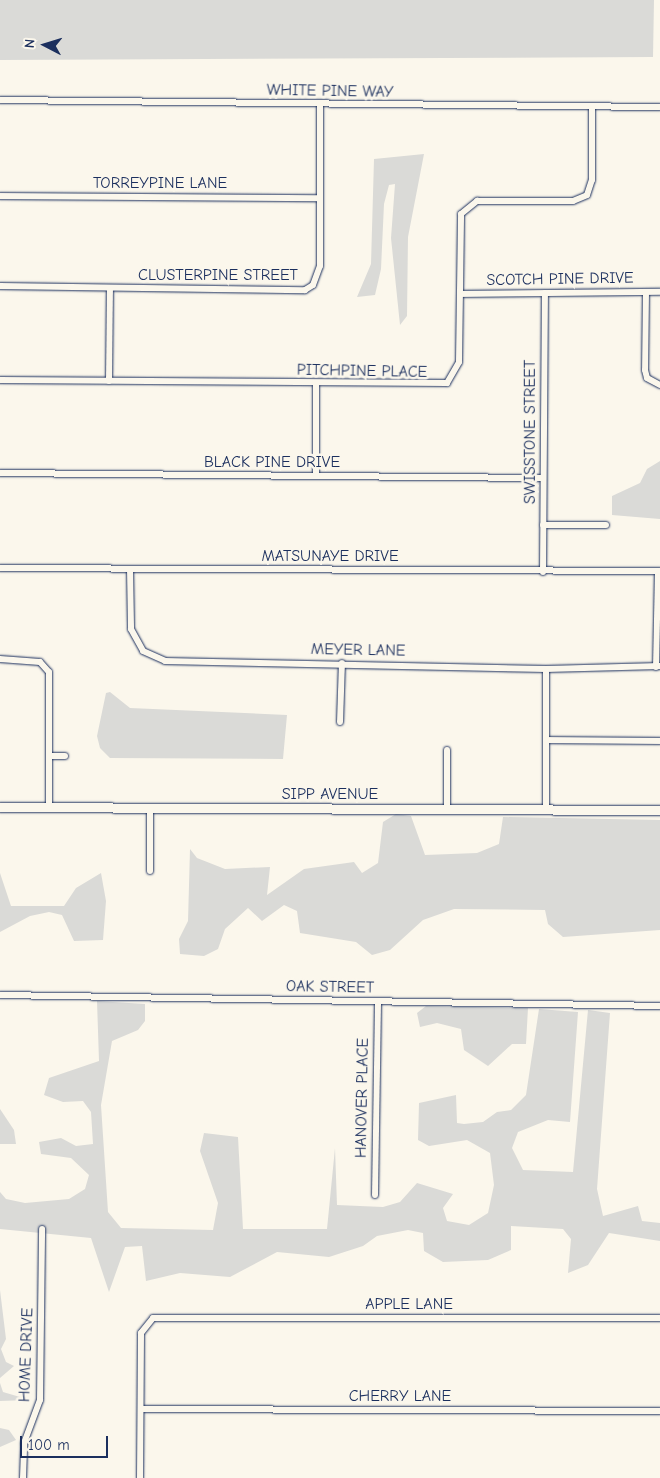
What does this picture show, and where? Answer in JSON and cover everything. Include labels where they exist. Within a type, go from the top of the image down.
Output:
[{"type":"street","name":"WHITE PINE WAY","points":[[0,100],[320,106],[660,107]]},
{"type":"street","name":"CLUSTERPINE STREET","points":[[0,286],[305,290],[317,278],[320,266],[320,106]]},
{"type":"street","name":"PITCHPINE PLACE","points":[[0,380],[316,384],[447,383],[459,362],[460,222],[470,203],[572,201],[587,195],[592,180],[592,107]]},
{"type":"street","name":"TORREYPINE LANE","points":[[0,196],[319,198]]},
{"type":"street","points":[[109,381],[110,288]]},
{"type":"street","points":[[646,292],[645,370],[647,378],[660,385]]},
{"type":"street","name":"SCOTCH PINE DRIVE","points":[[460,294],[660,292]]},
{"type":"street","name":"SWISSTONE STREET","points":[[543,572],[545,293]]},
{"type":"street","points":[[316,384],[316,475]]},
{"type":"street","name":"BLACK PINE DRIVE","points":[[0,473],[544,478]]},
{"type":"street","points":[[543,525],[606,525]]},
{"type":"street","name":"MATSUNAYE DRIVE","points":[[0,568],[543,572],[659,571]]},
{"type":"street","name":"MEYER LANE","points":[[130,568],[131,629],[143,652],[154,659],[546,669],[658,666]]},
{"type":"street","points":[[658,666],[659,571]]},
{"type":"street","points":[[0,659],[40,662],[49,672],[49,807]]},
{"type":"street","points":[[340,722],[342,663]]},
{"type":"street","points":[[546,669],[546,810]]},
{"type":"street","points":[[546,740],[660,740]]},
{"type":"street","points":[[447,750],[447,809]]},
{"type":"street","points":[[49,756],[65,756]]},
{"type":"street","name":"SIPP AVENUE","points":[[0,807],[660,810]]},
{"type":"street","points":[[150,808],[150,871]]},
{"type":"street","name":"OAK STREET","points":[[0,995],[660,1006]]},
{"type":"street","name":"HANOVER PLACE","points":[[375,1195],[378,1002]]},
{"type":"street","name":"HOME DRIVE","points":[[23,1478],[24,1443],[40,1400],[42,1229]]},
{"type":"street","name":"APPLE LANE","points":[[141,1409],[142,1327],[158,1317],[660,1318]]},
{"type":"street","points":[[140,1478],[141,1409]]},
{"type":"street","name":"CHERRY LANE","points":[[141,1409],[660,1410]]},
{"type":"shaded area","points":[[0,0],[654,0],[653,57],[0,60]]},
{"type":"shaded area","points":[[424,154],[408,237],[407,316],[400,325],[391,238],[395,184],[389,185],[384,204],[381,269],[375,295],[357,297],[371,264],[374,159]]},
{"type":"shaded area","points":[[660,461],[660,519],[612,515],[612,496],[640,483],[647,469]]},
{"type":"shaded area","points":[[110,692],[130,708],[287,715],[283,759],[110,758],[100,748],[97,736],[106,693]]},
{"type":"shaded area","points":[[396,814],[411,816],[425,855],[477,853],[499,844],[503,817],[660,820],[660,930],[563,937],[548,924],[545,910],[454,909],[423,920],[390,950],[372,955],[356,942],[300,933],[297,911],[284,905],[262,921],[248,908],[225,929],[218,949],[204,956],[180,954],[179,939],[188,921],[190,849],[197,858],[225,869],[270,867],[267,895],[304,869],[354,862],[362,873],[378,863],[383,822]]},
{"type":"shaded area","points":[[0,873],[11,906],[64,906],[76,888],[101,873],[106,901],[103,940],[74,941],[62,915],[49,912],[30,916],[0,932]]},
{"type":"shaded area","points":[[97,1001],[145,1004],[145,1021],[138,1030],[112,1041],[101,1105],[108,1212],[121,1228],[213,1230],[218,1203],[200,1151],[204,1133],[238,1137],[243,1229],[327,1229],[335,1148],[337,1205],[383,1207],[400,1202],[417,1183],[453,1194],[443,1208],[447,1221],[469,1225],[488,1213],[494,1185],[490,1153],[467,1140],[429,1146],[418,1140],[419,1103],[456,1095],[457,1123],[464,1124],[483,1122],[497,1112],[511,1110],[526,1095],[539,1009],[578,1012],[570,1122],[548,1120],[518,1132],[512,1148],[523,1170],[573,1172],[588,1010],[610,1013],[597,1189],[603,1216],[638,1206],[642,1221],[660,1223],[660,1241],[609,1233],[588,1265],[568,1273],[571,1239],[563,1229],[511,1226],[511,1250],[488,1260],[443,1262],[424,1251],[423,1233],[408,1230],[377,1236],[363,1246],[329,1257],[277,1252],[230,1277],[180,1273],[146,1281],[142,1246],[125,1247],[109,1292],[91,1238],[0,1229],[0,1192],[6,1199],[25,1203],[69,1199],[85,1189],[89,1175],[71,1158],[41,1154],[39,1142],[61,1138],[76,1146],[93,1144],[91,1112],[83,1101],[63,1102],[44,1095],[49,1078],[99,1061]]},
{"type":"shaded area","points":[[426,1006],[528,1008],[526,1044],[512,1044],[488,1066],[464,1050],[461,1029],[437,1023],[420,1027],[417,1013]]},
{"type":"shaded area","points":[[0,1109],[14,1130],[16,1144],[0,1144]]},
{"type":"shaded area","points":[[0,1290],[6,1339],[1,1349],[6,1362],[14,1366],[0,1378]]},
{"type":"shaded area","points":[[0,1383],[3,1392],[30,1400],[0,1401]]},
{"type":"shaded area","points":[[0,1428],[9,1430],[16,1440],[0,1447]]}]
